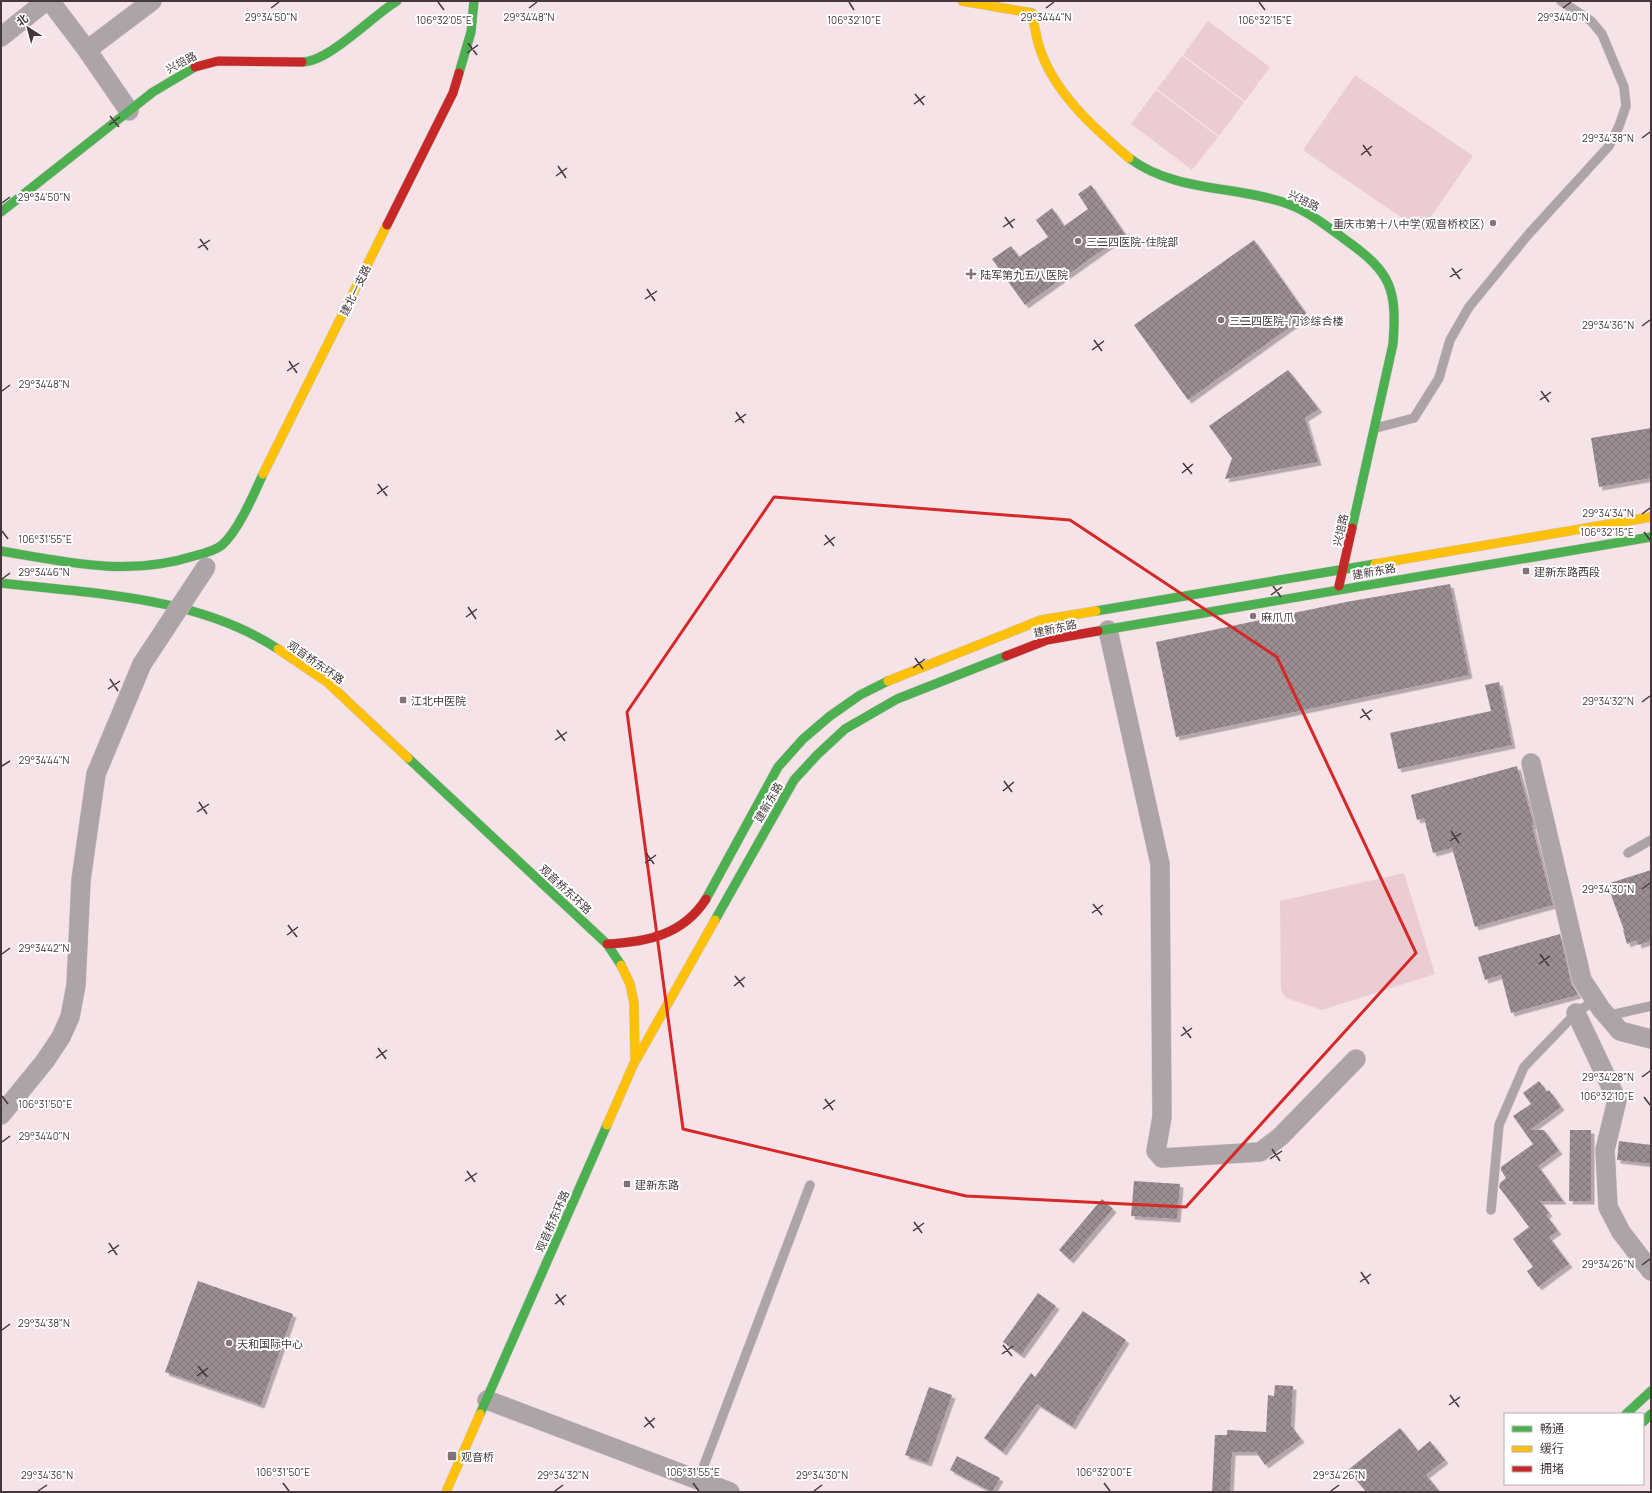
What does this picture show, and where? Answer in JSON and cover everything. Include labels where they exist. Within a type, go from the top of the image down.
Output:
[{"type":"main road","name":"兴培路","points":[[1,212],[129,111],[182,73],[206,62],[305,62],[314,60],[325,54],[379,12],[398,1]]},
{"type":"main road","name":"建北一支路","points":[[222,546],[242,515],[263,476],[453,94],[471,32],[474,1]]},
{"type":"main road","name":"兴培路","points":[[962,1],[1034,10],[1039,47],[1053,76],[1080,111],[1101,134],[1131,159],[1161,175],[1195,186],[1263,196],[1289,204],[1313,217],[1369,257],[1384,275],[1393,295],[1395,320],[1393,344],[1376,428],[1339,590]]},
{"type":"main road","name":"建新东路","points":[[607,944],[630,943],[653,939],[668,933],[685,922],[702,905],[716,884],[778,767],[803,739],[830,716],[860,695],[888,681],[1041,620],[1651,517]]},
{"type":"main road","name":"建新东路","points":[[635,1062],[794,780],[816,754],[845,729],[897,699],[1047,640],[1651,537]]},
{"type":"main road","points":[[1,552],[116,569],[143,568],[180,562],[222,546]]},
{"type":"main road","name":"观音桥东环路","points":[[1,583],[150,601],[218,618],[270,644],[328,682],[607,944],[619,962],[630,984],[635,1017],[635,1062],[446,1492]]},
{"type":"main road","points":[[1627,1413],[1651,1391]]},
{"type":"street","points":[[1,37],[46,1]]},
{"type":"street","points":[[50,1],[87,50],[129,111]]},
{"type":"street","points":[[87,50],[152,1]]},
{"type":"street","name":"建北一支路","points":[[1,1115],[45,1061],[61,1037],[70,1017],[76,985],[81,880],[96,774],[142,664],[206,567],[222,546]]},
{"type":"street","points":[[1108,630],[1160,864],[1162,1117],[1156,1151],[1162,1158],[1260,1152],[1280,1137],[1356,1059]]},
{"type":"street","points":[[1531,763],[1582,980],[1595,1000],[1620,1031],[1651,1039]]},
{"type":"street","points":[[1576,1013],[1617,1100],[1605,1150],[1608,1207],[1621,1232],[1651,1271]]},
{"type":"street","points":[[487,1400],[730,1492]]},
{"type":"lane","points":[[1376,428],[1414,418],[1439,378],[1450,340],[1469,307],[1527,236],[1609,146],[1620,126],[1626,106],[1624,87],[1602,34],[1591,21],[1561,1]]},
{"type":"lane","points":[[1628,853],[1651,840]]},
{"type":"lane","points":[[1491,1210],[1499,1125],[1524,1067],[1576,1013],[1595,1000]]},
{"type":"lane","points":[[1607,1016],[1651,1006]]},
{"type":"lane","points":[[698,1481],[810,1185]]},
{"type":"highlighted area","points":[[774,497],[1070,520],[1277,657],[1416,953],[1186,1207],[966,1196],[683,1129],[627,712]]},
{"type":"shaded area","points":[[1208,21],[1270,67],[1245,101],[1183,55]]},
{"type":"shaded area","points":[[1182,56],[1244,102],[1219,136],[1157,89]]},
{"type":"shaded area","points":[[1355,75],[1473,156],[1421,231],[1303,150]]},
{"type":"shaded area","points":[[1156,90],[1218,137],[1192,170],[1131,124]]},
{"type":"shaded area","points":[[1404,873],[1435,974],[1322,1010],[1286,998],[1281,990],[1280,901]]},
{"type":"building","name":"三二四医院-住院部","points":[[1091,185],[1125,234],[1025,305],[992,259],[1011,246],[1019,257],[1048,237],[1036,220],[1052,208],[1064,226],[1088,209],[1078,194]]},
{"type":"building","name":"三二四医院-门诊综合楼","points":[[1254,240],[1307,315],[1188,400],[1134,325]]},
{"type":"building","points":[[1288,370],[1319,409],[1305,418],[1318,462],[1225,479],[1232,458],[1209,426]]},
{"type":"building","points":[[1651,428],[1651,478],[1599,487],[1591,438]]},
{"type":"building","points":[[1450,584],[1469,675],[1176,737],[1156,642],[1346,602]]},
{"type":"building","points":[[1499,682],[1512,745],[1398,769],[1390,733],[1491,711],[1485,685]]},
{"type":"building","points":[[1517,766],[1534,825],[1532,826],[1553,905],[1475,927],[1452,848],[1433,853],[1424,818],[1417,820],[1411,795]]},
{"type":"building","points":[[1651,870],[1651,941],[1638,945],[1637,940],[1627,944],[1624,930],[1607,884]]},
{"type":"building","points":[[1560,934],[1571,983],[1578,995],[1511,1013],[1501,975],[1485,980],[1478,957]]},
{"type":"building","points":[[1539,1081],[1547,1092],[1549,1090],[1561,1107],[1530,1130],[1544,1130],[1559,1151],[1538,1166],[1563,1201],[1540,1201],[1549,1213],[1546,1215],[1558,1231],[1549,1237],[1569,1264],[1538,1287],[1527,1271],[1533,1267],[1513,1239],[1529,1227],[1499,1187],[1500,1183],[1506,1178],[1501,1170],[1501,1167],[1533,1144],[1513,1116],[1531,1104],[1523,1093]]},
{"type":"building","points":[[1570,1130],[1591,1130],[1591,1201],[1569,1201]]},
{"type":"building","points":[[1619,1141],[1651,1145],[1651,1164],[1617,1160]]},
{"type":"building","points":[[1134,1181],[1180,1184],[1177,1219],[1131,1216]]},
{"type":"building","points":[[1102,1199],[1113,1209],[1070,1260],[1059,1250]]},
{"type":"building","name":"天和国际中心","points":[[198,1281],[293,1314],[261,1405],[165,1372]]},
{"type":"building","points":[[1038,1293],[1056,1306],[1021,1355],[1003,1342]]},
{"type":"building","points":[[1083,1311],[1126,1340],[1072,1426],[1037,1404],[1003,1452],[984,1438],[1031,1373],[1035,1377]]},
{"type":"building","points":[[1275,1385],[1293,1386],[1291,1426],[1301,1439],[1265,1465],[1256,1452],[1232,1452],[1230,1492],[1212,1492],[1215,1435],[1227,1435],[1227,1430],[1266,1432],[1268,1395],[1274,1396]]},
{"type":"building","points":[[929,1387],[952,1395],[928,1463],[905,1455]]},
{"type":"building","points":[[1400,1428],[1418,1451],[1430,1441],[1445,1460],[1426,1475],[1440,1492],[1366,1492],[1348,1470]]},
{"type":"building","points":[[957,1456],[1000,1478],[992,1492],[950,1470]]},
{"type":"traffic: fast","points":[[302,62],[313,60],[325,55],[397,1]]},
{"type":"traffic: fast","points":[[459,73],[471,32],[474,1]]},
{"type":"traffic: fast","points":[[1,212],[153,92],[195,67]]},
{"type":"traffic: fast","points":[[1129,158],[1147,169],[1186,183],[1268,198],[1296,207],[1319,221],[1362,252],[1382,273],[1392,296],[1394,310],[1393,344],[1352,528]]},
{"type":"traffic: fast","points":[[1,551],[73,563],[122,567],[146,566],[170,562],[205,553],[222,545],[234,531],[263,474]]},
{"type":"traffic: fast","points":[[1098,631],[1651,537]]},
{"type":"traffic: fast","points":[[1096,611],[1375,564]]},
{"type":"traffic: fast","points":[[1,583],[144,600],[179,608],[214,618],[247,631],[278,649]]},
{"type":"traffic: fast","points":[[715,920],[794,780],[817,755],[845,729],[897,699],[1006,656]]},
{"type":"traffic: fast","points":[[706,899],[778,767],[803,739],[830,716],[860,695],[888,681]]},
{"type":"traffic: fast","points":[[408,758],[607,944],[621,965]]},
{"type":"traffic: fast","points":[[480,1414],[607,1125]]},
{"type":"traffic: fast","points":[[1627,1413],[1651,1391]]},
{"type":"traffic: fast","points":[[1644,1421],[1651,1414]]},
{"type":"traffic: slow","points":[[962,1],[1032,13],[1039,46],[1045,63],[1064,94],[1089,122],[1129,158]]},
{"type":"traffic: slow","points":[[263,474],[387,225]]},
{"type":"traffic: slow","points":[[1375,564],[1651,517]]},
{"type":"traffic: slow","points":[[888,681],[1041,620],[1096,611]]},
{"type":"traffic: slow","points":[[278,649],[327,682],[408,758]]},
{"type":"traffic: slow","points":[[636,1060],[715,920]]},
{"type":"traffic: slow","points":[[607,1125],[635,1061],[634,1003],[630,984],[621,965]]},
{"type":"traffic: slow","points":[[446,1492],[480,1414]]},
{"type":"traffic: jam","points":[[195,67],[218,61],[302,62]]},
{"type":"traffic: jam","points":[[387,225],[453,93],[459,73]]},
{"type":"traffic: jam","points":[[1339,586],[1352,528]]},
{"type":"traffic: jam","points":[[1006,656],[1047,640],[1098,631]]},
{"type":"traffic: jam","points":[[607,944],[650,938],[675,929],[697,911],[706,899]]},
{"type":"place","name":"重庆市第十八中学(观音桥校区)","points":[[1493,223]]},
{"type":"place","name":"三二四医院-住院部","points":[[1078,241]]},
{"type":"place","name":"陆军第九五八医院","points":[[971,274]]},
{"type":"place","name":"三二四医院-门诊综合楼","points":[[1221,320]]},
{"type":"place","name":"建新东路西段","points":[[1526,571]]},
{"type":"place","name":"麻爪爪","points":[[1253,616]]},
{"type":"place","name":"江北中医院","points":[[403,700]]},
{"type":"place","name":"建新东路","points":[[627,1184]]},
{"type":"place","name":"天和国际中心","points":[[229,1343]]},
{"type":"place","name":"观音桥","points":[[452,1456]]}]
